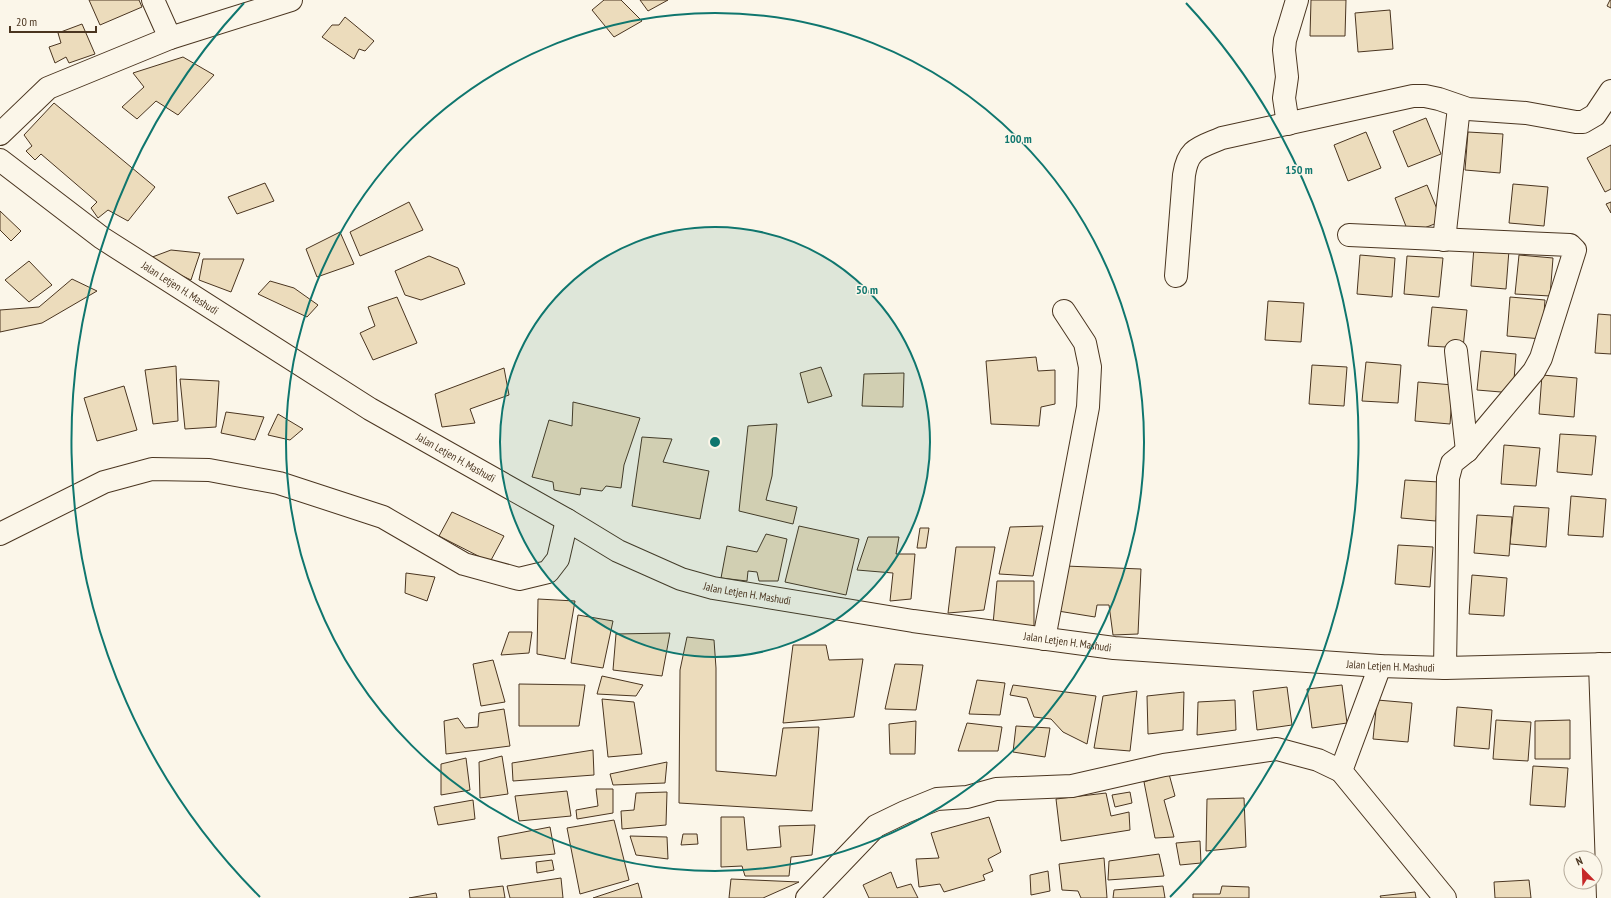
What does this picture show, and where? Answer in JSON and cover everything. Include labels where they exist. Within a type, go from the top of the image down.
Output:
[{"type":"street","points":[[153,0],[170,38]]},
{"type":"street","points":[[0,134],[48,88],[170,38],[291,0]]},
{"type":"street","points":[[1288,124],[1284,98],[1287,82],[1284,50],[1285,40],[1297,0]]},
{"type":"street","points":[[1176,276],[1186,160],[1193,150],[1222,138],[1413,96],[1425,96],[1439,99],[1459,107],[1473,110],[1526,113],[1568,122],[1583,122],[1595,115],[1611,91]]},
{"type":"street","points":[[1444,240],[1459,107]]},
{"type":"street","name":"Jalan Letjen H. Mashudi","points":[[0,160],[102,238],[370,409],[567,520],[618,551],[681,579],[713,588],[913,621],[1114,648],[1380,666],[1445,668],[1606,664]]},
{"type":"street","points":[[1349,235],[1570,245],[1575,250],[1541,358],[1534,371],[1467,451],[1452,463],[1448,478],[1445,668]]},
{"type":"street","points":[[1044,639],[1088,407],[1090,367],[1085,343],[1064,311]]},
{"type":"street","points":[[1456,351],[1467,451]]},
{"type":"street","points":[[0,534],[104,482],[152,469],[209,470],[279,483],[383,517],[464,564],[519,579],[548,572],[558,559],[567,520]]},
{"type":"street","points":[[1606,664],[1608,898]]},
{"type":"street","points":[[1341,771],[1380,666]]},
{"type":"street","points":[[807,898],[876,826],[904,812],[937,799],[967,797],[996,789],[1072,786],[1164,765],[1277,749],[1318,760],[1341,771],[1445,898]]},
{"type":"building","points":[[89,0],[139,0],[142,7],[100,25]]},
{"type":"building","points":[[604,0],[621,0],[642,21],[614,37],[592,10]]},
{"type":"building","points":[[640,0],[668,0],[648,11]]},
{"type":"building","points":[[1311,0],[1346,0],[1345,36],[1310,36]]},
{"type":"building","points":[[1611,0],[1611,8],[1607,6]]},
{"type":"building","points":[[1390,10],[1393,49],[1358,52],[1355,13]]},
{"type":"building","points":[[345,17],[374,41],[365,51],[359,49],[354,59],[322,37],[332,25],[339,25]]},
{"type":"building","points":[[82,24],[95,54],[69,63],[66,57],[55,63],[49,47],[61,43],[58,33]]},
{"type":"building","points":[[183,57],[214,75],[178,115],[156,101],[137,119],[122,107],[144,87],[133,73]]},
{"type":"building","points":[[54,103],[155,187],[128,221],[108,210],[98,218],[91,208],[97,202],[41,154],[35,160],[26,151],[32,146],[24,135]]},
{"type":"building","points":[[1426,118],[1441,154],[1408,167],[1393,131]]},
{"type":"building","points":[[1366,132],[1381,168],[1348,181],[1334,145]]},
{"type":"building","points":[[1468,132],[1503,134],[1500,173],[1465,170]]},
{"type":"building","points":[[1611,145],[1611,189],[1605,192],[1587,158]]},
{"type":"building","points":[[265,183],[274,201],[237,214],[228,197]]},
{"type":"building","points":[[1513,184],[1548,187],[1544,226],[1509,223]]},
{"type":"building","points":[[1427,185],[1442,221],[1409,234],[1395,198]]},
{"type":"building","points":[[409,202],[423,230],[360,256],[350,232]]},
{"type":"building","points":[[1611,202],[1611,213],[1606,204]]},
{"type":"building","points":[[0,211],[21,231],[11,241],[0,230]]},
{"type":"building","points":[[340,232],[354,264],[317,277],[306,249]]},
{"type":"building","points":[[1474,247],[1509,250],[1506,289],[1471,286]]},
{"type":"building","points":[[171,250],[200,253],[191,280],[147,259]]},
{"type":"building","points":[[1360,255],[1395,258],[1392,297],[1357,294]]},
{"type":"building","points":[[1519,255],[1553,258],[1550,296],[1515,294]]},
{"type":"building","points":[[429,256],[458,268],[465,284],[421,300],[405,295],[395,271]]},
{"type":"building","points":[[1407,256],[1443,258],[1439,297],[1404,294]]},
{"type":"building","points":[[203,259],[244,259],[231,292],[199,280]]},
{"type":"building","points":[[29,261],[52,285],[29,302],[5,280]]},
{"type":"building","points":[[72,279],[97,291],[42,323],[0,332],[0,310],[39,307]]},
{"type":"building","points":[[270,281],[294,288],[318,305],[307,317],[258,294]]},
{"type":"building","points":[[397,297],[417,343],[373,360],[360,333],[375,326],[368,307]]},
{"type":"building","points":[[1510,297],[1545,300],[1542,339],[1507,336]]},
{"type":"building","points":[[1268,301],[1304,303],[1301,342],[1265,340]]},
{"type":"building","points":[[1432,307],[1467,310],[1463,348],[1428,346]]},
{"type":"building","points":[[1598,314],[1611,315],[1611,354],[1595,353]]},
{"type":"building","points":[[1481,351],[1516,354],[1513,393],[1477,390]]},
{"type":"building","points":[[1036,357],[1038,371],[1055,370],[1055,404],[1041,407],[1039,426],[991,424],[986,361]]},
{"type":"building","points":[[1366,362],[1401,365],[1398,403],[1362,401]]},
{"type":"building","points":[[1312,365],[1347,367],[1344,406],[1309,404]]},
{"type":"building","points":[[176,366],[178,421],[153,424],[145,370]]},
{"type":"building","points":[[821,367],[832,396],[808,403],[800,373]]},
{"type":"building","points":[[504,368],[509,395],[470,409],[475,423],[442,427],[435,394]]},
{"type":"building","points":[[904,373],[903,407],[862,406],[864,374]]},
{"type":"building","points":[[1542,375],[1577,378],[1574,417],[1539,414]]},
{"type":"building","points":[[180,379],[219,381],[216,427],[185,429]]},
{"type":"building","points":[[1418,382],[1453,385],[1450,424],[1415,421]]},
{"type":"building","points":[[124,386],[137,430],[97,441],[84,398]]},
{"type":"building","points":[[573,402],[640,418],[624,465],[621,488],[606,486],[602,491],[581,488],[580,495],[554,490],[553,482],[532,477],[549,420],[572,426]]},
{"type":"building","points":[[226,412],[264,417],[255,440],[221,433]]},
{"type":"building","points":[[278,414],[303,429],[290,440],[268,435]]},
{"type":"building","points":[[777,424],[772,476],[766,500],[797,507],[793,524],[739,511],[748,426]]},
{"type":"building","points":[[1560,434],[1596,436],[1592,475],[1557,472]]},
{"type":"building","points":[[642,437],[672,439],[663,462],[709,471],[700,519],[632,506]]},
{"type":"building","points":[[1504,445],[1540,448],[1536,486],[1501,484]]},
{"type":"building","points":[[1405,480],[1439,482],[1436,521],[1401,518]]},
{"type":"building","points":[[1571,496],[1606,499],[1603,537],[1568,535]]},
{"type":"building","points":[[1514,506],[1549,508],[1546,547],[1510,544]]},
{"type":"building","points":[[452,512],[504,536],[490,562],[439,536]]},
{"type":"building","points":[[1477,515],[1512,517],[1509,556],[1474,553]]},
{"type":"building","points":[[799,526],[859,539],[846,595],[785,582]]},
{"type":"building","points":[[1043,526],[1033,576],[999,574],[1010,527]]},
{"type":"building","points":[[920,528],[929,528],[926,548],[917,548]]},
{"type":"building","points":[[766,534],[787,539],[778,581],[759,581],[757,572],[748,571],[747,581],[721,578],[727,546],[757,552]]},
{"type":"building","points":[[868,537],[899,537],[896,554],[915,554],[911,599],[890,601],[893,573],[857,570]]},
{"type":"building","points":[[1398,545],[1433,547],[1430,587],[1395,584]]},
{"type":"building","points":[[956,547],[995,547],[984,610],[948,613]]},
{"type":"building","points":[[1065,566],[1141,569],[1138,634],[1113,635],[1109,605],[1097,605],[1095,617],[1058,611]]},
{"type":"building","points":[[406,573],[435,577],[427,601],[405,593]]},
{"type":"building","points":[[1472,575],[1507,578],[1504,616],[1469,614]]},
{"type":"building","points":[[997,581],[1034,581],[1034,626],[993,624]]},
{"type":"building","points":[[538,599],[575,601],[565,659],[537,654]]},
{"type":"building","points":[[578,615],[613,621],[603,668],[571,663]]},
{"type":"building","points":[[509,632],[532,632],[529,653],[501,655]]},
{"type":"building","points":[[670,633],[662,676],[613,670],[616,634]]},
{"type":"building","points":[[687,637],[714,640],[716,668],[716,771],[776,776],[783,728],[819,727],[812,811],[679,803],[680,670]]},
{"type":"building","points":[[793,645],[826,645],[829,660],[863,659],[854,717],[783,723]]},
{"type":"building","points":[[493,660],[505,702],[481,706],[473,664]]},
{"type":"building","points":[[895,664],[923,665],[916,710],[885,709]]},
{"type":"building","points":[[602,676],[643,685],[636,696],[597,694]]},
{"type":"building","points":[[977,680],[1005,683],[1000,715],[969,714]]},
{"type":"building","points":[[519,684],[585,685],[579,726],[519,726]]},
{"type":"building","points":[[1013,685],[1096,696],[1087,744],[1063,732],[1051,719],[1034,717],[1027,698],[1010,695]]},
{"type":"building","points":[[1342,685],[1347,723],[1312,728],[1307,689]]},
{"type":"building","points":[[1287,687],[1292,725],[1257,730],[1253,691]]},
{"type":"building","points":[[1137,691],[1130,751],[1094,748],[1103,696]]},
{"type":"building","points":[[1184,692],[1183,730],[1148,734],[1147,696]]},
{"type":"building","points":[[602,699],[634,702],[642,754],[608,757]]},
{"type":"building","points":[[1235,700],[1236,730],[1197,735],[1198,702]]},
{"type":"building","points":[[1377,700],[1412,703],[1408,742],[1373,739]]},
{"type":"building","points":[[1457,707],[1492,710],[1489,749],[1454,746]]},
{"type":"building","points":[[504,709],[510,746],[446,754],[444,721],[458,718],[465,728],[478,727],[479,713]]},
{"type":"building","points":[[1496,720],[1531,722],[1528,761],[1493,759]]},
{"type":"building","points":[[1570,720],[1570,759],[1535,759],[1535,721]]},
{"type":"building","points":[[916,721],[915,754],[890,754],[889,724]]},
{"type":"building","points":[[967,723],[1002,727],[998,751],[958,751]]},
{"type":"building","points":[[1016,726],[1050,728],[1045,757],[1013,752]]},
{"type":"building","points":[[593,750],[594,775],[513,781],[512,763]]},
{"type":"building","points":[[502,756],[508,794],[480,798],[479,762]]},
{"type":"building","points":[[466,758],[470,790],[441,795],[441,764]]},
{"type":"building","points":[[667,762],[665,783],[613,785],[610,774]]},
{"type":"building","points":[[1533,766],[1568,768],[1565,807],[1530,805]]},
{"type":"building","points":[[1169,774],[1175,796],[1164,800],[1174,837],[1155,838],[1144,782]]},
{"type":"building","points":[[596,789],[613,789],[613,813],[577,819],[576,810],[598,806]]},
{"type":"building","points":[[567,791],[571,816],[519,821],[515,796]]},
{"type":"building","points":[[667,792],[666,825],[622,829],[621,811],[634,810],[636,793]]},
{"type":"building","points":[[1130,792],[1132,803],[1115,807],[1112,795]]},
{"type":"building","points":[[1106,793],[1111,816],[1129,812],[1130,830],[1061,841],[1056,799]]},
{"type":"building","points":[[1244,798],[1246,847],[1206,851],[1207,799]]},
{"type":"building","points":[[473,800],[475,819],[438,825],[434,807]]},
{"type":"building","points":[[721,817],[744,817],[747,850],[781,847],[779,826],[815,825],[812,855],[791,857],[789,876],[745,876],[742,866],[721,867]]},
{"type":"building","points":[[989,817],[1001,852],[988,859],[993,871],[983,875],[985,880],[944,892],[940,884],[919,887],[916,859],[939,858],[931,833]]},
{"type":"building","points":[[614,820],[629,880],[580,894],[567,828]]},
{"type":"building","points":[[550,827],[555,854],[501,859],[498,837]]},
{"type":"building","points":[[683,834],[697,834],[698,844],[681,845]]},
{"type":"building","points":[[630,836],[667,837],[668,859],[636,855]]},
{"type":"building","points":[[1200,841],[1201,863],[1180,865],[1176,843]]},
{"type":"building","points":[[1159,854],[1164,876],[1108,880],[1109,861]]},
{"type":"building","points":[[1104,858],[1107,898],[1081,898],[1078,891],[1062,890],[1059,864]]},
{"type":"building","points":[[552,860],[554,870],[537,873],[536,862]]},
{"type":"building","points":[[1048,871],[1050,891],[1031,895],[1030,875]]},
{"type":"building","points":[[891,872],[897,888],[911,884],[918,898],[869,898],[863,885]]},
{"type":"building","points":[[561,878],[563,898],[510,898],[507,886]]},
{"type":"building","points":[[731,879],[799,882],[763,898],[729,898]]},
{"type":"building","points":[[1529,880],[1531,898],[1495,898],[1494,882]]},
{"type":"building","points":[[638,883],[642,898],[593,898]]},
{"type":"building","points":[[503,886],[505,898],[470,898],[469,890]]},
{"type":"building","points":[[1163,886],[1165,898],[1113,898],[1114,890]]},
{"type":"building","points":[[1222,886],[1249,887],[1249,898],[1193,898],[1193,894],[1220,894]]},
{"type":"building","points":[[1415,892],[1416,898],[1381,898],[1380,896]]},
{"type":"building","points":[[436,893],[437,898],[409,898]]}]
